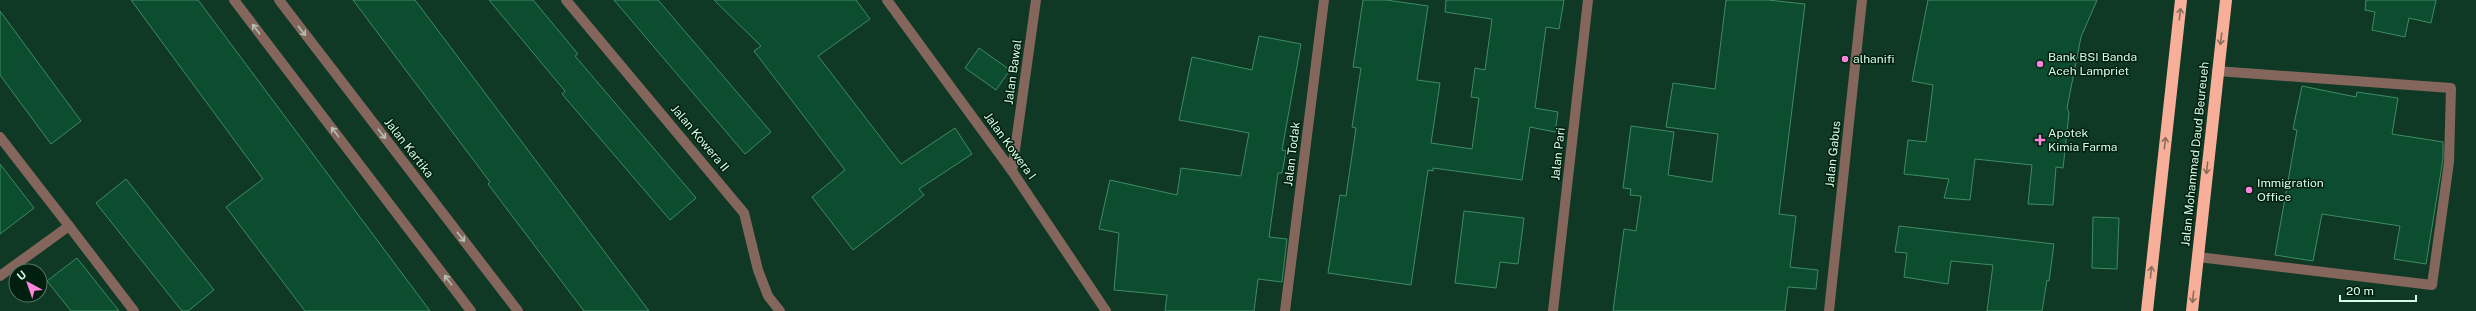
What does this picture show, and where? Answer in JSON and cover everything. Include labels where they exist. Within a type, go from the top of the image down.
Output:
[{"type":"highway","points":[[2147,311],[2181,0]]},
{"type":"highway","name":"Jalan Mohammad Daud Beureueh","points":[[2192,311],[2217,71],[2226,0]]},
{"type":"street","points":[[234,0],[471,311]]},
{"type":"street","name":"Jalan Kartika","points":[[279,0],[518,311]]},
{"type":"street","name":"Jalan Kowera II","points":[[566,0],[744,213],[758,270],[768,296],[780,311]]},
{"type":"street","name":"Jalan Kowera I","points":[[887,0],[1012,171],[1106,311]]},
{"type":"street","name":"Jalan Bawal","points":[[1012,171],[1036,0]]},
{"type":"street","name":"Jalan Todak","points":[[1285,311],[1324,0]]},
{"type":"street","name":"Jalan Pari","points":[[1553,311],[1588,0]]},
{"type":"street","name":"Jalan Gabus","points":[[1829,311],[1862,0]]},
{"type":"street","points":[[2198,257],[2432,286],[2450,162],[2451,88],[2217,71]]},
{"type":"street","points":[[0,137],[134,311]]},
{"type":"street","points":[[0,276],[69,226]]},
{"type":"building","points":[[131,0],[198,0],[430,311],[305,311],[226,207],[263,179]]},
{"type":"building","points":[[353,0],[415,0],[649,311],[584,311],[488,184],[490,182]]},
{"type":"building","points":[[489,0],[533,0],[578,54],[575,56],[696,198],[670,220],[562,94],[565,91]]},
{"type":"building","points":[[614,0],[658,0],[771,132],[745,154]]},
{"type":"building","points":[[714,0],[856,0],[870,19],[818,56],[901,164],[955,128],[972,154],[919,189],[924,195],[853,250],[812,197],[845,170],[754,51],[761,46]]},
{"type":"building","points":[[1363,0],[1386,0],[1428,6],[1417,80],[1440,83],[1431,143],[1472,149],[1479,98],[1471,97],[1475,68],[1485,70],[1492,19],[1445,12],[1446,0],[1564,0],[1559,29],[1546,27],[1535,108],[1558,112],[1555,132],[1530,127],[1522,180],[1433,168],[1433,171],[1428,170],[1411,285],[1328,273],[1340,195],[1346,196],[1356,128],[1352,127],[1361,68],[1353,67]]},
{"type":"building","points":[[1726,0],[1768,0],[1805,4],[1779,214],[1796,216],[1790,267],[1818,270],[1816,289],[1788,287],[1785,311],[1613,311],[1624,229],[1636,231],[1641,196],[1630,195],[1631,189],[1623,188],[1631,126],[1674,132],[1668,175],[1712,182],[1718,134],[1666,127],[1673,83],[1715,89]]},
{"type":"building","points":[[1928,0],[2097,0],[2081,37],[2067,108],[2069,113],[2063,168],[2056,167],[2053,205],[2028,204],[2032,165],[1975,159],[1970,200],[1944,198],[1949,179],[1904,174],[1908,140],[1926,142],[1933,85],[1912,81]]},
{"type":"building","points":[[2366,0],[2436,0],[2431,23],[2409,18],[2405,37],[2372,30],[2375,12],[2365,10]]},
{"type":"building","points":[[0,11],[81,121],[51,144],[0,75]]},
{"type":"building","points":[[1259,36],[1301,44],[1282,150],[1286,151],[1282,173],[1278,173],[1269,237],[1287,239],[1282,282],[1258,279],[1254,311],[1165,311],[1167,295],[1114,290],[1119,233],[1099,229],[1110,180],[1177,195],[1181,168],[1241,176],[1249,133],[1179,120],[1192,57],[1252,70]]},
{"type":"building","points":[[979,48],[1010,70],[996,90],[965,68]]},
{"type":"building","points":[[2302,86],[2356,97],[2357,92],[2398,98],[2392,134],[2443,142],[2443,159],[2426,264],[2394,259],[2400,226],[2322,214],[2313,261],[2275,255],[2297,130],[2293,129]]},
{"type":"building","points":[[0,164],[34,208],[0,234]]},
{"type":"building","points":[[126,179],[214,290],[188,311],[182,311],[96,203]]},
{"type":"building","points":[[1464,211],[1524,218],[1518,264],[1500,262],[1496,288],[1455,283]]},
{"type":"building","points":[[2093,217],[2119,218],[2117,269],[2092,268]]},
{"type":"building","points":[[1899,226],[2054,244],[2049,281],[2047,280],[2042,311],[1987,311],[1993,265],[1951,261],[1948,284],[1904,277],[1907,253],[1895,252]]},
{"type":"building","points":[[77,258],[119,311],[71,311],[48,282],[48,280]]},
{"type":"place","name":"alhanifi","points":[[1845,59]]},
{"type":"place","name":"Bank BSI Banda Aceh Lampriet","points":[[2040,64]]},
{"type":"place","name":"Apotek Kimia Farma","points":[[2040,140]]},
{"type":"place","name":"Immigration Office","points":[[2249,190]]}]
